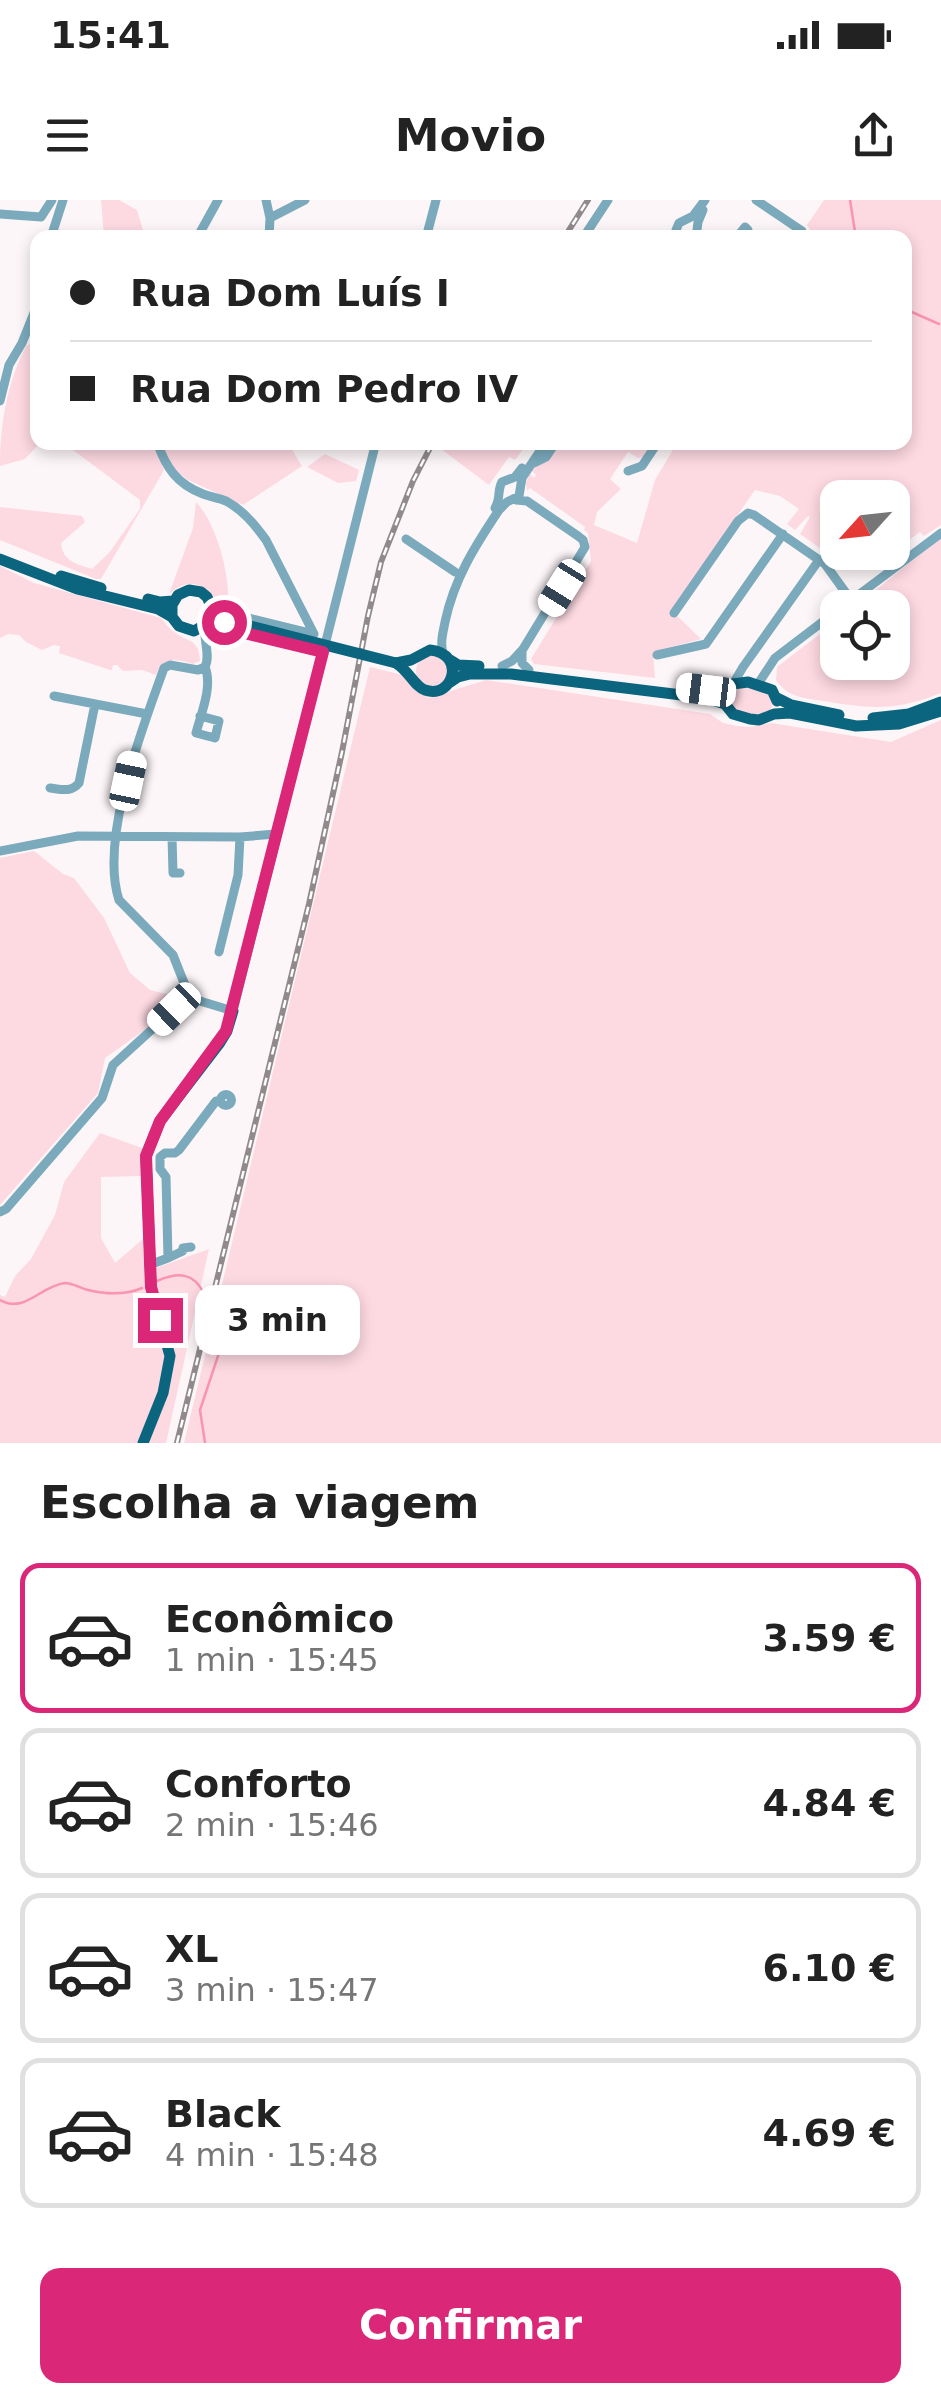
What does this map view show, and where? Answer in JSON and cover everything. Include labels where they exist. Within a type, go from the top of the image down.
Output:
[{"type":"main road","points":[[0,550],[40,569],[160,602],[173,601],[182,592],[193,590],[204,594],[212,606],[247,625]]},
{"type":"main road","points":[[0,559],[77,589],[172,616]]},
{"type":"main road","points":[[173,601],[172,616],[186,630],[198,630],[209,624],[247,625],[396,663],[412,675],[418,686],[430,691],[470,674],[522,669],[706,690],[753,684],[792,705],[866,718],[908,714],[941,702]]},
{"type":"main road","points":[[209,624],[212,606]]},
{"type":"main road","points":[[441,654],[453,670],[449,683]]},
{"type":"main road","points":[[396,663],[441,654],[464,666],[502,666],[706,698],[750,719],[766,719],[774,714],[778,707],[774,694]]},
{"type":"main road","points":[[412,675],[416,657]]},
{"type":"main road","points":[[725,704],[731,687]]},
{"type":"main road","points":[[774,714],[870,726],[909,722],[941,711]]},
{"type":"main road","points":[[142,1443],[167,1380],[170,1356],[155,1306],[149,1266],[146,1156],[160,1121],[219,1044],[233,1011]]},
{"type":"street","points":[[42,217],[52,200]]},
{"type":"street","points":[[54,230],[63,200]]},
{"type":"street","points":[[201,230],[218,200]]},
{"type":"street","points":[[266,200],[269,230]]},
{"type":"street","points":[[270,218],[305,200]]},
{"type":"street","points":[[428,230],[436,200]]},
{"type":"street","points":[[588,230],[608,200]]},
{"type":"street","points":[[678,230],[679,224],[709,200]]},
{"type":"street","points":[[698,230],[699,217],[709,200]]},
{"type":"street","points":[[756,200],[799,230]]},
{"type":"street","points":[[0,214],[42,217]]},
{"type":"street","points":[[42,217],[50,230]]},
{"type":"street","points":[[685,220],[692,222],[696,230]]},
{"type":"street","points":[[0,401],[4,367],[22,343],[30,324]]},
{"type":"street","points":[[22,343],[30,340]]},
{"type":"street","points":[[161,450],[169,470],[183,484],[226,501],[256,526],[314,634]]},
{"type":"street","points":[[0,1212],[102,1098],[113,1065],[182,1002],[190,998],[233,1011],[374,450]]},
{"type":"street","points":[[518,485],[538,450]]},
{"type":"street","points":[[441,654],[457,579],[487,527],[513,500],[539,450]]},
{"type":"street","points":[[531,464],[551,450]]},
{"type":"street","points":[[628,471],[642,466],[653,450]]},
{"type":"street","points":[[441,654],[436,641],[455,572],[498,504],[502,482],[518,485],[528,501],[583,540],[584,551],[523,649],[502,666]]},
{"type":"street","points":[[500,492],[503,498],[528,501]]},
{"type":"street","points":[[674,613],[748,513],[825,564],[844,590]]},
{"type":"street","points":[[864,590],[941,533]]},
{"type":"street","points":[[657,656],[698,647],[711,639],[783,534]]},
{"type":"street","points":[[406,539],[455,572]]},
{"type":"street","points":[[731,687],[819,560]]},
{"type":"street","points":[[212,606],[236,616],[327,637]]},
{"type":"street","points":[[746,664],[745,675],[753,684],[768,671],[774,658],[820,623]]},
{"type":"street","points":[[205,648],[209,624],[323,652]]},
{"type":"street","points":[[186,630],[199,640],[208,657],[205,667],[209,680],[200,716]]},
{"type":"street","points":[[522,669],[523,649]]},
{"type":"street","points":[[190,998],[174,955],[120,900],[116,888],[116,835],[134,748],[164,668],[205,667]]},
{"type":"street","points":[[768,671],[774,694]]},
{"type":"street","points":[[54,696],[147,714]]},
{"type":"street","points":[[50,788],[67,790],[78,784],[95,704]]},
{"type":"street","points":[[172,836],[173,873],[180,872]]},
{"type":"street","points":[[0,852],[67,837],[275,839]]},
{"type":"street","points":[[220,952],[238,874],[240,837]]},
{"type":"street","points":[[168,1258],[166,1177],[160,1169],[160,1157],[179,1150],[220,1100]]},
{"type":"street","points":[[149,1266],[191,1247]]},
{"type":"shaded area","points":[[101,200],[119,200],[137,210],[143,230],[103,230]]},
{"type":"shaded area","points":[[824,200],[941,200],[941,525],[910,539],[910,480],[820,480],[820,548],[800,534],[810,517],[795,530],[787,524],[799,509],[780,496],[755,490],[672,611],[701,639],[653,652],[655,678],[534,664],[531,659],[591,561],[585,527],[530,488],[527,491],[530,474],[534,478],[536,475],[534,467],[552,450],[648,450],[638,458],[628,452],[610,479],[621,489],[597,512],[594,525],[637,543],[655,480],[673,450],[912,450],[912,230],[810,230],[807,225]]},
{"type":"shaded area","points":[[30,344],[30,450],[33,450],[25,459],[0,466],[9,389]]},
{"type":"shaded area","points":[[73,450],[157,450],[164,470],[101,579],[0,540],[0,507],[82,516],[85,522],[61,543],[62,549],[76,564],[92,569],[109,553],[140,509],[140,500]]},
{"type":"shaded area","points":[[163,450],[292,450],[302,466],[243,505],[188,480],[172,468]]},
{"type":"shaded area","points":[[442,450],[523,450],[515,460],[509,457],[489,485]]},
{"type":"shaded area","points":[[325,454],[359,470],[356,481],[338,483],[307,467]]},
{"type":"shaded area","points":[[196,502],[211,524],[221,553],[228,610],[195,584],[169,594],[193,528]]},
{"type":"shaded area","points":[[941,537],[941,693],[897,706],[870,707],[804,698],[781,686],[776,680],[777,667],[820,634],[820,680],[910,680],[910,590],[876,590],[900,570],[910,570],[910,562]]},
{"type":"shaded area","points":[[0,566],[34,583],[161,618],[171,630],[195,644],[200,661],[166,662],[156,675],[142,670],[123,671],[117,665],[110,670],[59,653],[60,646],[42,650],[19,635],[0,638]]},
{"type":"shaded area","points":[[432,655],[444,659],[448,671],[444,683],[432,687],[420,683],[416,671],[420,659]]},
{"type":"shaded area","points":[[370,667],[403,675],[428,698],[486,680],[710,714],[737,726],[771,723],[891,742],[941,720],[941,1443],[184,1443]]},
{"type":"shaded area","points":[[747,687],[768,693],[773,704],[770,711],[748,714],[729,704],[734,689]]},
{"type":"shaded area","points":[[34,851],[74,878],[104,918],[130,973],[150,990],[179,997],[146,1029],[105,1058],[98,1093],[0,1205],[0,858]]},
{"type":"shaded area","points":[[100,1133],[142,1148],[141,1176],[101,1177],[101,1238],[115,1263],[143,1239],[145,1272],[209,1249],[166,1443],[0,1443],[0,1295],[5,1297],[15,1276],[31,1259],[55,1215],[64,1182]]},
{"type":"waterway","points":[[850,200],[855,230]]},
{"type":"waterway","points":[[912,312],[939,324]]},
{"type":"waterway","points":[[157,1281],[185,1276],[195,1281],[204,1294]]},
{"type":"waterway","points":[[0,1300],[25,1302],[65,1283],[108,1293],[142,1288]]},
{"type":"waterway","points":[[205,1443],[200,1410],[220,1350],[215,1317]]},
{"type":"railway","points":[[569,230],[588,200]]},
{"type":"railway","points":[[177,1443],[309,904],[381,562],[429,450]]},
{"type":"route","points":[[160,1320],[151,1287],[146,1156],[160,1121],[226,1031],[323,652],[208,623],[212,608],[243,624],[224,622]]}]
